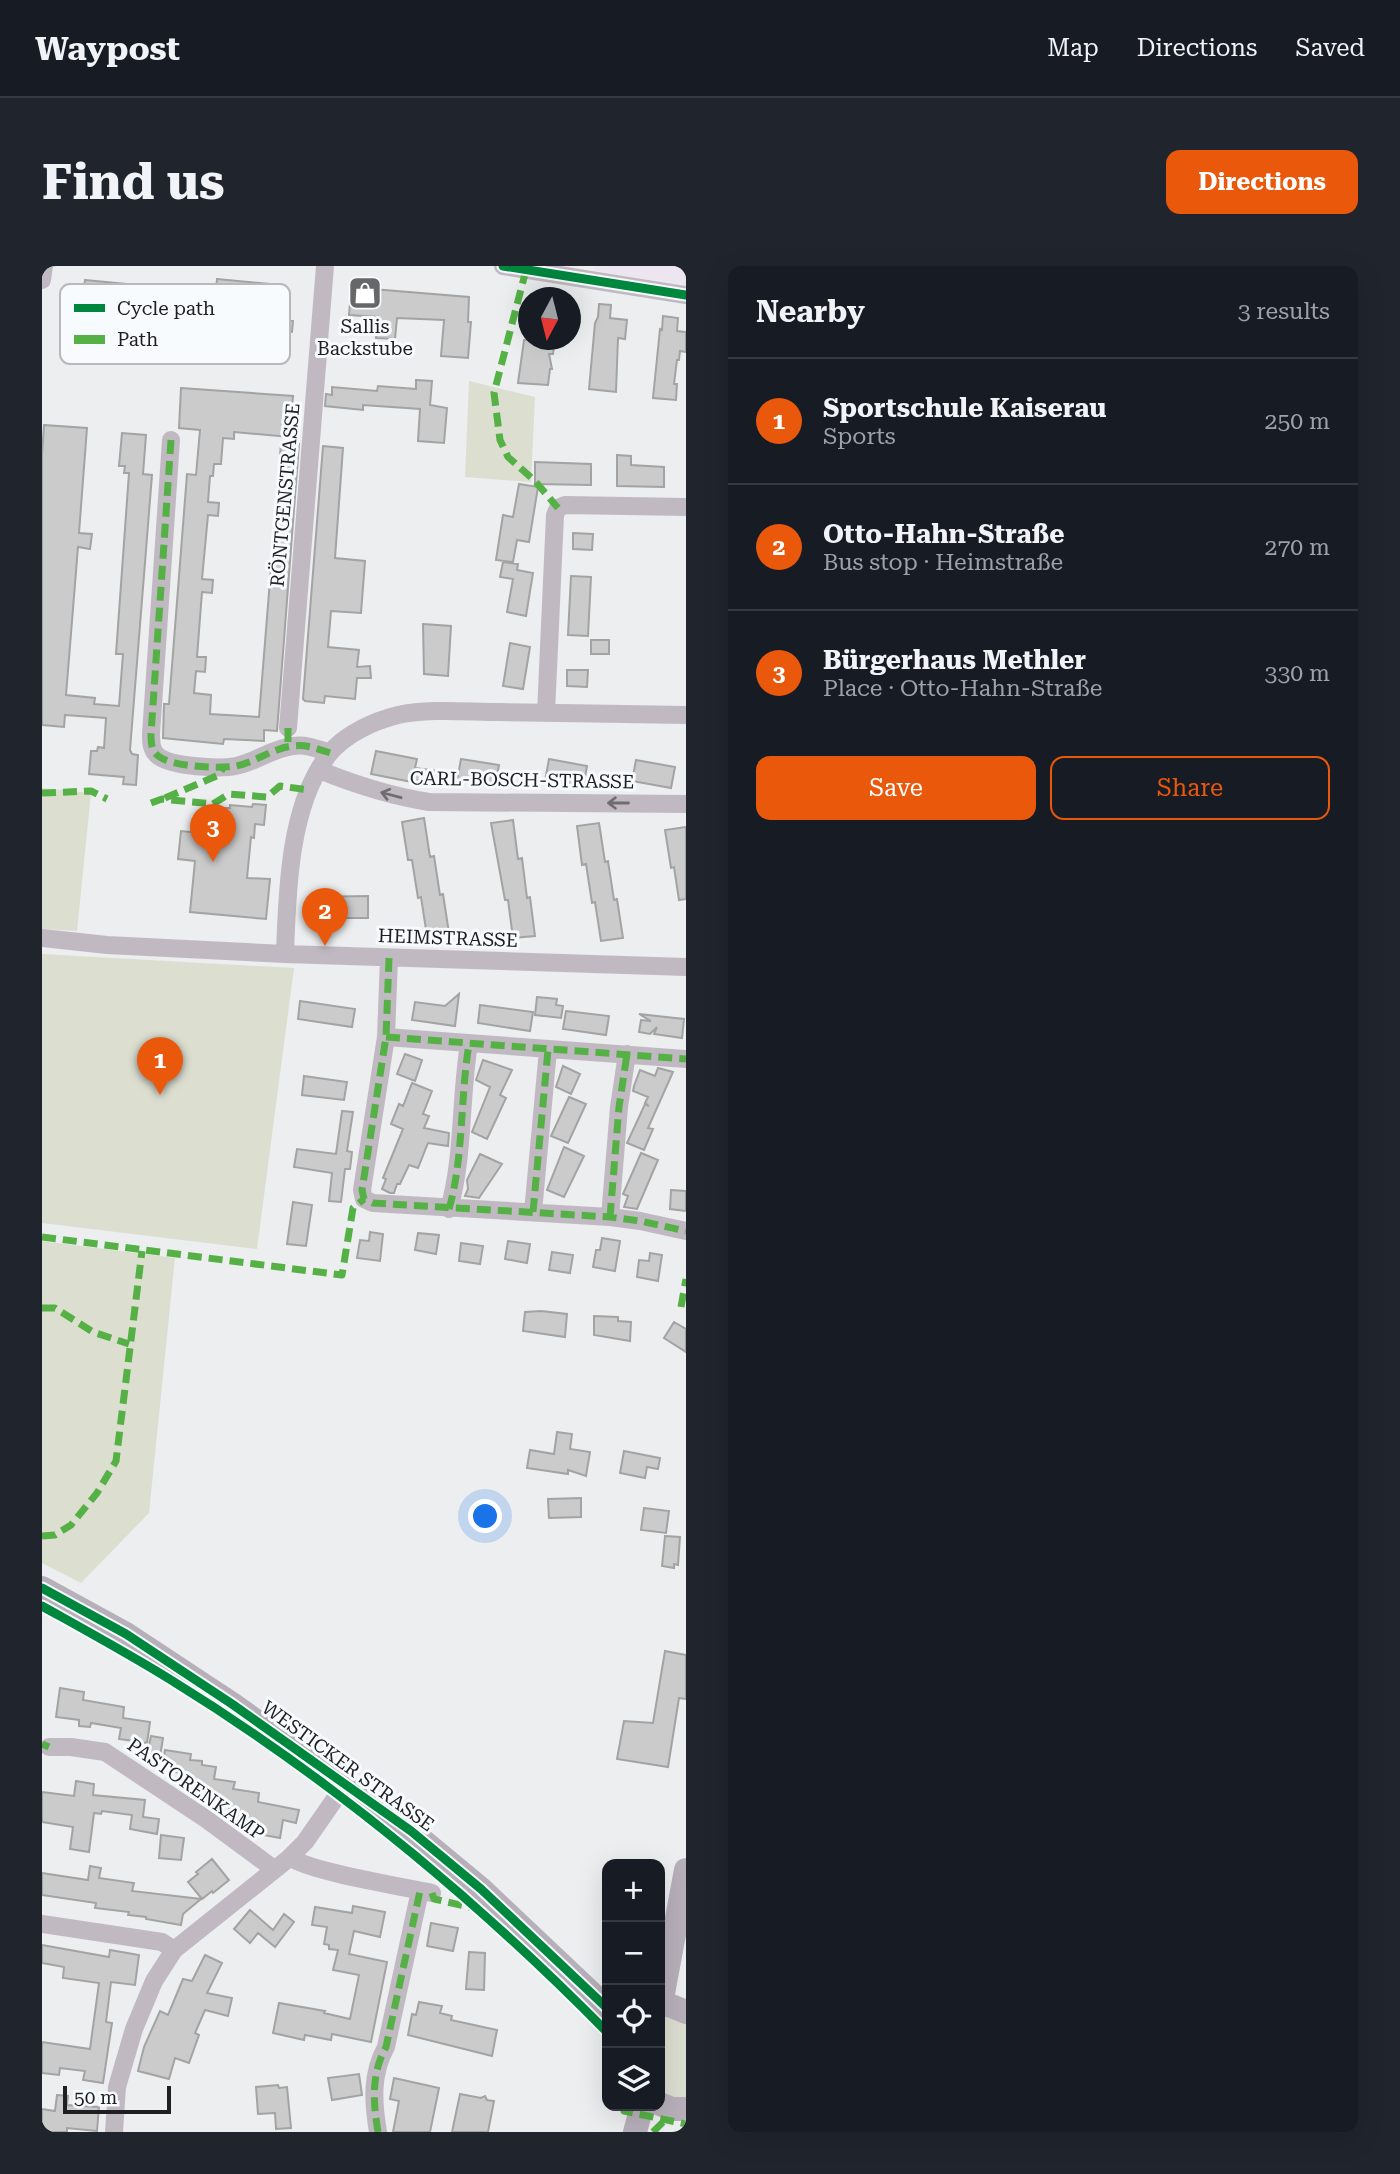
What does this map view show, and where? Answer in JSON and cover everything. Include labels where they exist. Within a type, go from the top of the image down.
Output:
[{"type":"street","points":[[42,280],[44,266]]},
{"type":"street","name":"RÖNTGENSTRASSE","points":[[288,728],[325,266]]},
{"type":"street","points":[[503,266],[582,272],[686,295]]},
{"type":"street","points":[[171,440],[150,734],[152,746],[157,755],[165,761],[223,768],[238,766],[288,746],[310,746],[330,753]]},
{"type":"street","points":[[546,713],[555,515],[558,508],[565,505],[686,507]]},
{"type":"street","points":[[285,954],[288,875],[294,841],[309,790],[330,753],[363,729],[400,715],[452,712],[686,715]]},
{"type":"street","name":"CARL-BOSCH-STRASSE","points":[[319,770],[359,786],[397,797],[429,802],[686,804]]},
{"type":"street","name":"HEIMSTRASSE","points":[[42,938],[107,945],[285,954],[686,967]]},
{"type":"street","points":[[389,958],[386,1037],[362,1190],[364,1199],[373,1203],[449,1209],[610,1217],[686,1231]]},
{"type":"street","points":[[386,1037],[686,1059]]},
{"type":"street","points":[[449,1209],[457,1182],[463,1079],[469,1044]]},
{"type":"street","points":[[533,1213],[548,1050]]},
{"type":"street","points":[[610,1217],[619,1107],[627,1054]]},
{"type":"street","name":"WESTICKER STRASSE","points":[[42,1588],[126,1634],[232,1704],[411,1831],[481,1889],[602,2003]]},
{"type":"street","name":"PASTORENKAMP","points":[[49,1747],[106,1752],[206,1819],[274,1869]]},
{"type":"street","points":[[114,2132],[117,2087],[134,2029],[154,1982],[174,1950],[290,1857],[305,1842],[346,1783]]},
{"type":"street","points":[[290,1857],[316,1868],[426,1892],[372,2094],[378,2132]]},
{"type":"street","points":[[665,1985],[686,1870]]},
{"type":"street","points":[[42,1924],[162,1942],[174,1950]]},
{"type":"street","points":[[665,2005],[686,2012]]},
{"type":"street","points":[[665,2106],[686,2109]]},
{"type":"street","points":[[635,2132],[641,2111]]},
{"type":"shaded area","points":[[596,266],[686,266],[686,285],[595,271]]},
{"type":"shaded area","points":[[469,381],[535,397],[531,482],[465,477]]},
{"type":"shaded area","points":[[42,788],[91,793],[77,931],[42,929]]},
{"type":"shaded area","points":[[42,954],[294,968],[257,1249],[42,1223]]},
{"type":"shaded area","points":[[42,1241],[175,1258],[149,1513],[81,1583],[42,1563]]},
{"type":"shaded area","points":[[665,2013],[686,2021],[686,2101],[665,2096]]},
{"type":"building","points":[[217,279],[270,284],[217,284]]},
{"type":"building","points":[[85,280],[126,284],[84,284]]},
{"type":"building","points":[[360,288],[469,297],[468,322],[471,322],[468,358],[441,356],[444,320],[397,318],[395,339],[376,338],[378,317],[349,315],[351,291],[359,292]]},
{"type":"building","points":[[599,304],[611,305],[610,318],[627,320],[625,339],[618,338],[616,392],[589,389]]},
{"type":"building","points":[[663,316],[678,318],[677,331],[686,332],[686,352],[680,351],[677,360],[674,384],[677,384],[676,400],[653,398]]},
{"type":"building","points":[[523,350],[554,350],[553,354],[549,354],[552,369],[548,385],[518,383]]},
{"type":"building","points":[[416,380],[432,381],[430,405],[447,408],[444,443],[418,441],[420,409],[363,405],[363,410],[325,406],[326,394],[332,395],[332,387],[377,391],[378,386],[416,389]]},
{"type":"building","points":[[181,388],[293,396],[290,437],[234,432],[234,439],[223,438],[221,464],[214,464],[213,476],[210,476],[208,502],[219,503],[218,516],[208,515],[202,579],[213,580],[212,593],[202,592],[197,657],[206,657],[205,672],[196,671],[194,693],[211,695],[210,714],[259,717],[281,443],[299,444],[277,731],[264,730],[264,741],[224,739],[223,744],[163,738],[164,704],[169,704],[187,474],[196,475],[200,430],[179,428]]},
{"type":"building","points":[[44,425],[87,428],[79,533],[92,534],[90,549],[78,547],[66,695],[95,698],[94,704],[119,706],[123,654],[116,654],[129,473],[124,473],[125,466],[119,466],[122,433],[146,435],[143,474],[152,475],[130,750],[132,754],[138,755],[136,785],[123,784],[124,777],[89,774],[91,751],[97,751],[98,747],[104,748],[106,718],[65,715],[64,727],[42,725]]},
{"type":"building","points":[[323,446],[343,448],[335,558],[365,561],[361,613],[331,611],[328,647],[359,650],[357,667],[370,666],[371,678],[357,678],[355,699],[325,696],[324,703],[303,699]]},
{"type":"building","points":[[617,455],[631,456],[631,465],[664,467],[664,487],[617,486]]},
{"type":"building","points":[[535,462],[591,464],[591,485],[535,484]]},
{"type":"building","points":[[519,484],[538,487],[529,542],[517,540],[513,562],[496,560],[503,515],[513,517]]},
{"type":"building","points":[[573,533],[593,534],[592,550],[573,549]]},
{"type":"building","points":[[503,562],[518,564],[517,570],[533,573],[526,616],[507,612],[513,579],[500,577]]},
{"type":"building","points":[[571,576],[591,577],[588,636],[568,635]]},
{"type":"building","points":[[423,624],[451,626],[448,676],[424,674]]},
{"type":"building","points":[[591,640],[609,640],[609,654],[591,654]]},
{"type":"building","points":[[510,643],[530,647],[523,689],[503,686]]},
{"type":"building","points":[[567,670],[588,670],[587,687],[567,686]]},
{"type":"building","points":[[376,751],[417,759],[415,768],[439,771],[437,783],[412,782],[371,774]]},
{"type":"building","points":[[461,759],[499,765],[495,787],[457,781]]},
{"type":"building","points":[[549,759],[587,766],[583,788],[545,781]]},
{"type":"building","points":[[636,760],[675,767],[671,788],[632,781]]},
{"type":"building","points":[[253,804],[266,805],[264,825],[255,824],[254,838],[251,837],[247,878],[270,879],[266,919],[190,912],[195,861],[178,859],[181,831],[220,835],[222,808],[230,808],[230,805],[252,807]]},
{"type":"building","points":[[424,818],[430,857],[434,856],[440,895],[443,894],[449,933],[427,936],[421,897],[418,898],[412,860],[408,860],[402,822]]},
{"type":"building","points":[[513,820],[518,859],[522,858],[527,898],[530,897],[535,936],[513,938],[508,900],[505,900],[491,823]]},
{"type":"building","points":[[599,823],[623,938],[601,941],[586,864],[582,865],[577,826]]},
{"type":"building","points":[[686,827],[686,899],[679,900],[665,830]]},
{"type":"building","points":[[368,896],[368,918],[309,918],[308,897]]},
{"type":"building","points":[[459,994],[455,1026],[412,1020],[415,1002],[445,1006]]},
{"type":"building","points":[[537,997],[557,999],[556,1005],[563,1006],[561,1018],[535,1015]]},
{"type":"building","points":[[300,1001],[355,1009],[352,1027],[298,1019]]},
{"type":"building","points":[[480,1005],[533,1012],[530,1031],[478,1023]]},
{"type":"building","points":[[566,1011],[609,1016],[606,1035],[563,1029]]},
{"type":"building","points":[[639,1014],[684,1019],[682,1038],[654,1034],[657,1027],[650,1034],[639,1032],[641,1020],[651,1021]]},
{"type":"building","points":[[405,1054],[422,1060],[415,1081],[397,1074]]},
{"type":"building","points":[[483,1060],[512,1070],[500,1095],[506,1098],[487,1139],[472,1132],[490,1087],[476,1080]]},
{"type":"building","points":[[563,1066],[580,1074],[571,1094],[556,1087]]},
{"type":"building","points":[[658,1068],[673,1072],[648,1128],[653,1129],[644,1150],[627,1143],[645,1104],[649,1106],[645,1103],[648,1097],[633,1091],[640,1070],[655,1076]]},
{"type":"building","points":[[304,1076],[347,1082],[344,1100],[302,1095]]},
{"type":"building","points":[[412,1083],[432,1091],[423,1114],[429,1116],[424,1128],[449,1133],[448,1146],[428,1143],[418,1168],[409,1165],[394,1193],[390,1193],[382,1189],[386,1179],[383,1178],[403,1129],[391,1124],[399,1104],[403,1106]]},
{"type":"building","points":[[569,1097],[586,1104],[568,1143],[551,1136]]},
{"type":"building","points":[[342,1111],[353,1112],[347,1151],[352,1152],[350,1169],[345,1169],[341,1202],[329,1201],[332,1173],[294,1167],[297,1149],[336,1154]]},
{"type":"building","points":[[564,1147],[584,1156],[564,1197],[547,1190]]},
{"type":"building","points":[[641,1153],[658,1160],[637,1209],[624,1207],[628,1196],[623,1194]]},
{"type":"building","points":[[480,1154],[502,1164],[479,1198],[465,1196],[468,1189],[467,1180]]},
{"type":"building","points":[[671,1190],[686,1191],[686,1211],[670,1209]]},
{"type":"building","points":[[293,1202],[312,1205],[306,1246],[287,1244]]},
{"type":"building","points":[[370,1232],[383,1234],[380,1261],[357,1258],[360,1240],[369,1241]]},
{"type":"building","points":[[418,1233],[439,1235],[436,1254],[415,1250]]},
{"type":"building","points":[[602,1238],[620,1241],[615,1271],[593,1267],[596,1250],[600,1250]]},
{"type":"building","points":[[508,1241],[530,1244],[527,1263],[505,1259]]},
{"type":"building","points":[[461,1243],[483,1246],[480,1264],[459,1261]]},
{"type":"building","points":[[552,1252],[573,1255],[570,1273],[549,1270]]},
{"type":"building","points":[[650,1253],[662,1255],[658,1281],[637,1277],[639,1260],[649,1261]]},
{"type":"building","points":[[525,1312],[567,1314],[565,1337],[523,1331]]},
{"type":"building","points":[[594,1316],[618,1317],[618,1321],[631,1322],[630,1341],[594,1335]]},
{"type":"building","points":[[674,1322],[686,1329],[686,1352],[664,1338]]},
{"type":"building","points":[[557,1432],[572,1434],[570,1449],[590,1452],[586,1476],[568,1470],[568,1474],[527,1468],[530,1450],[554,1454]]},
{"type":"building","points":[[624,1451],[660,1458],[658,1469],[647,1467],[645,1478],[620,1473]]},
{"type":"building","points":[[581,1498],[581,1517],[549,1518],[548,1499]]},
{"type":"building","points":[[644,1508],[669,1511],[666,1533],[641,1530]]},
{"type":"building","points":[[665,1536],[680,1537],[678,1565],[674,1564],[674,1568],[662,1566]]},
{"type":"building","points":[[665,1651],[686,1655],[686,1699],[679,1698],[668,1767],[617,1759],[624,1721],[653,1723]]},
{"type":"building","points":[[60,1688],[84,1692],[83,1700],[124,1707],[123,1718],[150,1722],[147,1743],[119,1739],[121,1728],[91,1723],[90,1727],[79,1726],[79,1720],[56,1717]]},
{"type":"building","points":[[151,1736],[163,1738],[160,1757],[147,1755]]},
{"type":"building","points":[[165,1750],[191,1754],[190,1760],[202,1761],[202,1765],[216,1767],[214,1779],[235,1782],[233,1789],[259,1793],[258,1802],[299,1810],[296,1823],[283,1820],[280,1838],[253,1833],[255,1822],[228,1816],[230,1805],[214,1802],[216,1792],[186,1787],[188,1774],[162,1770]]},
{"type":"building","points":[[76,1781],[94,1784],[93,1795],[145,1800],[143,1817],[159,1819],[157,1834],[130,1829],[132,1815],[102,1811],[101,1814],[94,1813],[89,1852],[70,1849],[73,1827],[42,1822],[42,1792],[74,1796]]},
{"type":"building","points":[[161,1835],[184,1838],[181,1860],[159,1858]]},
{"type":"building","points":[[212,1859],[229,1880],[202,1899],[188,1882]]},
{"type":"building","points":[[90,1866],[101,1868],[99,1878],[134,1883],[132,1891],[201,1899],[183,1914],[181,1925],[128,1915],[129,1912],[95,1908],[96,1903],[42,1895],[42,1873],[88,1880]]},
{"type":"building","points":[[353,1906],[385,1912],[380,1937],[354,1931],[349,1954],[387,1962],[371,2042],[332,2034],[331,2040],[305,2035],[304,2040],[273,2033],[279,2003],[325,2011],[324,2013],[350,2019],[359,1975],[333,1970],[338,1950],[329,1949],[329,1945],[324,1944],[327,1927],[312,1925],[315,1907],[352,1913]]},
{"type":"building","points":[[250,1910],[273,1930],[284,1914],[294,1922],[275,1947],[258,1933],[250,1943],[234,1929]]},
{"type":"building","points":[[431,1923],[458,1928],[453,1951],[427,1946]]},
{"type":"building","points":[[42,1945],[109,1957],[110,1950],[139,1955],[135,1985],[111,1982],[106,2022],[112,2023],[103,2083],[83,2080],[85,2071],[60,2068],[59,2075],[42,2073],[42,2042],[90,2049],[99,1983],[63,1978],[64,1967],[42,1963]]},
{"type":"building","points":[[469,1952],[485,1953],[484,1990],[466,1989]]},
{"type":"building","points":[[205,1955],[222,1963],[207,1993],[232,1998],[228,2016],[205,2010],[195,2033],[199,2035],[189,2063],[175,2058],[169,2079],[138,2071],[144,2047],[160,2011],[168,2015],[183,1979],[192,1981]]},
{"type":"building","points":[[419,2002],[442,2006],[440,2013],[452,2016],[451,2020],[497,2030],[492,2056],[408,2035],[412,2014],[416,2015]]},
{"type":"building","points":[[359,2074],[362,2095],[332,2100],[328,2078]]},
{"type":"building","points":[[394,2078],[439,2088],[430,2132],[393,2132],[399,2101],[390,2099]]},
{"type":"building","points":[[278,2085],[279,2088],[287,2087],[291,2128],[276,2129],[275,2113],[258,2114],[256,2087]]},
{"type":"building","points":[[460,2094],[481,2098],[485,2096],[487,2100],[494,2101],[488,2132],[452,2132]]},
{"type":"building","points":[[57,2095],[68,2096],[67,2105],[99,2107],[97,2131],[67,2128],[67,2132],[42,2132],[42,2109],[55,2111]]},
{"type":"marked path","points":[[526,270],[494,393],[500,440],[508,457],[535,481],[558,508]]},
{"type":"marked path","points":[[171,440],[151,734],[153,750],[171,762],[218,767],[236,766],[278,749],[293,746],[307,746],[330,753]]},
{"type":"marked path","points":[[288,728],[288,746]]},
{"type":"marked path","points":[[165,798],[219,775],[223,768]]},
{"type":"marked path","points":[[151,803],[162,799],[213,804],[229,794],[267,797],[280,786],[309,790]]},
{"type":"marked path","points":[[42,793],[91,791],[107,799]]},
{"type":"marked path","points":[[389,958],[386,1037],[362,1190],[364,1199],[373,1203],[610,1217],[686,1231]]},
{"type":"marked path","points":[[386,1037],[686,1059]]},
{"type":"marked path","points":[[449,1209],[460,1148],[469,1044]]},
{"type":"marked path","points":[[533,1212],[548,1050]]},
{"type":"marked path","points":[[610,1217],[619,1107],[627,1054]]},
{"type":"marked path","points":[[42,1237],[342,1275],[353,1208],[364,1199]]},
{"type":"marked path","points":[[42,1536],[55,1535],[71,1525],[97,1493],[116,1461],[142,1251]]},
{"type":"marked path","points":[[681,1307],[686,1279]]},
{"type":"marked path","points":[[42,1308],[55,1308],[93,1332],[129,1344]]},
{"type":"marked path","points":[[42,1744],[49,1747]]},
{"type":"marked path","points":[[378,2132],[374,2099],[376,2078],[386,2047],[420,1891]]},
{"type":"marked path","points":[[432,1893],[434,1899],[469,1907],[471,1904]]},
{"type":"marked path","points":[[624,2111],[686,2124]]},
{"type":"marked path","points":[[653,2132],[665,2120]]},
{"type":"cycle path","points":[[503,266],[686,295]]},
{"type":"cycle path","points":[[42,1588],[126,1634],[232,1704],[411,1831],[481,1889],[602,2003]]},
{"type":"cycle path","points":[[42,1606],[171,1680],[230,1718],[344,1799],[453,1888],[602,2027]]},
{"type":"place","name":"Sallis Backstube","points":[[365,293]]},
{"type":"place","name":"Bürgerhaus Methler","points":[[213,862]]},
{"type":"place","name":"Otto-Hahn-Straße","points":[[325,946]]},
{"type":"place","name":"Sportschule Kaiserau","points":[[160,1095]]}]
